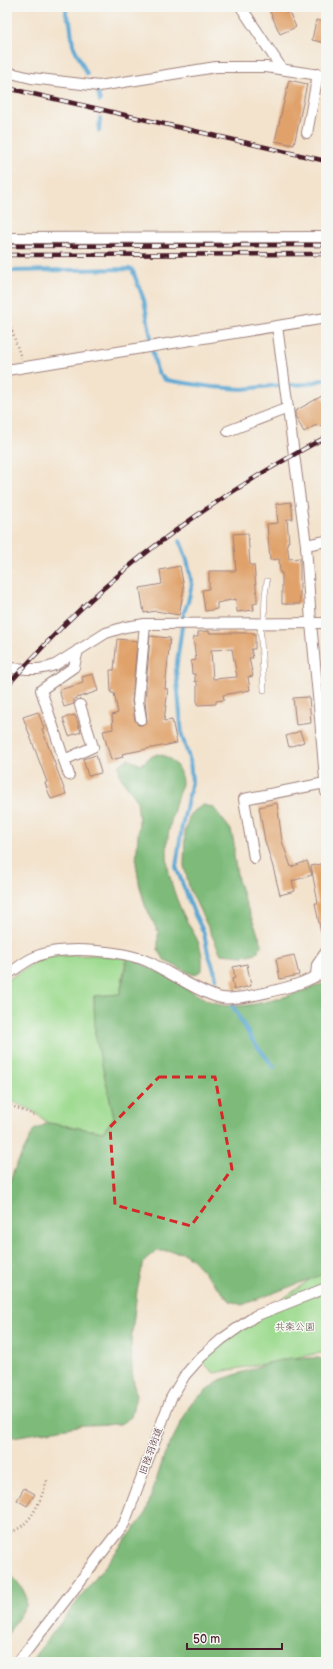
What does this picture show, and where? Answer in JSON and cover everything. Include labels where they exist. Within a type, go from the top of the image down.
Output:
[{"type":"street","points":[[242,7],[282,69]]},
{"type":"street","points":[[7,72],[31,78],[98,86],[216,67],[266,67],[322,75],[307,133]]},
{"type":"street","points":[[7,238],[326,238]]},
{"type":"street","points":[[7,370],[326,318]]},
{"type":"street","points":[[254,858],[244,799],[325,787],[322,695],[311,623],[306,545],[277,326]]},
{"type":"street","points":[[228,431],[288,408]]},
{"type":"street","points":[[306,545],[326,541]]},
{"type":"street","points":[[7,668],[24,670],[46,669],[55,665],[106,633],[125,627],[145,624],[326,623]]},
{"type":"street","points":[[141,719],[138,701],[145,624]]},
{"type":"street","points":[[68,775],[41,690],[74,667],[78,650]]},
{"type":"street","points":[[64,760],[93,747],[80,705]]},
{"type":"street","points":[[7,975],[35,957],[48,952],[70,950],[128,954],[149,962],[208,994],[221,998],[235,999],[310,980],[326,970]]},
{"type":"street","points":[[316,976],[317,965],[326,952]]},
{"type":"street","name":"旧陸羽街道","points":[[18,1662],[124,1524],[171,1398],[185,1375],[201,1356],[255,1316],[326,1288]]},
{"type":"lane","points":[[264,690],[262,623],[267,580]]},
{"type":"path","points":[[7,316],[24,368]]},
{"type":"path","points":[[7,1104],[34,1114]]},
{"type":"path","points":[[7,1531],[12,1532],[19,1529],[32,1516],[38,1506],[48,1478]]},
{"type":"highlighted area","points":[[159,1077],[215,1077],[232,1169],[191,1226],[115,1205],[110,1127]]},
{"type":"green space","points":[[157,754],[172,760],[178,768],[182,778],[182,784],[169,830],[167,857],[171,882],[183,914],[200,946],[202,970],[194,975],[165,961],[158,949],[158,932],[145,905],[139,883],[136,863],[139,822],[137,800],[120,776],[119,765],[128,759],[141,765],[149,758]]},
{"type":"green space","points":[[203,805],[213,807],[231,830],[238,880],[262,944],[257,953],[243,956],[221,954],[190,890],[184,866],[185,832],[190,814]]},
{"type":"green space","points":[[95,955],[126,958],[120,994],[94,996],[95,1034],[114,1117],[103,1132],[48,1123],[33,1111],[7,1099],[7,980],[38,961],[55,956]]},
{"type":"green space","points":[[128,957],[171,979],[204,999],[226,1006],[240,1006],[270,1001],[326,982],[326,1273],[242,1305],[230,1301],[192,1259],[183,1253],[157,1251],[149,1256],[143,1264],[137,1291],[131,1341],[132,1371],[136,1396],[131,1417],[120,1424],[84,1425],[7,1438],[7,1195],[13,1172],[34,1130],[48,1123],[103,1132],[114,1117],[95,1034],[94,996],[120,994]]},
{"type":"green space","name":"共楽公園","points":[[326,1268],[326,1352],[214,1373],[199,1359]]},
{"type":"green space","points":[[290,1358],[319,1358],[326,1361],[326,1662],[30,1662],[145,1515],[164,1456],[191,1403],[220,1380],[269,1363]]},
{"type":"green space","points":[[7,1572],[22,1588],[26,1596],[26,1606],[7,1635]]},
{"type":"building","points":[[268,7],[282,7],[286,13],[289,12],[296,27],[280,34]]},
{"type":"building","points":[[316,20],[326,22],[326,43],[312,40]]},
{"type":"building","points":[[289,80],[307,84],[294,145],[275,141]]},
{"type":"building","points":[[322,396],[326,402],[326,425],[314,426],[304,432],[295,416],[295,411]]},
{"type":"building","points":[[291,502],[293,519],[287,519],[289,542],[287,542],[289,559],[300,558],[300,604],[282,604],[282,573],[280,573],[279,559],[270,560],[267,524],[278,523],[276,504]]},
{"type":"building","points":[[248,533],[250,565],[254,565],[257,598],[257,603],[253,604],[254,610],[237,612],[236,599],[217,603],[217,609],[205,611],[202,590],[209,589],[209,571],[236,571],[233,534]]},
{"type":"building","points":[[180,566],[184,588],[179,615],[156,611],[144,613],[140,588],[162,584],[160,570]]},
{"type":"building","points":[[198,632],[255,633],[255,649],[251,649],[253,658],[249,658],[253,676],[248,677],[250,690],[223,695],[224,700],[216,701],[216,704],[197,705],[197,681],[195,682],[195,674],[192,674],[191,661],[196,660],[193,637],[198,637]],"holes":[[[232,649],[237,677],[213,679],[211,650]]]},
{"type":"building","points":[[150,636],[170,638],[165,689],[168,689],[164,721],[172,720],[177,743],[122,754],[123,757],[111,760],[103,731],[113,729],[112,715],[118,713],[114,693],[111,693],[110,670],[114,670],[117,639],[137,641],[132,702],[135,720],[138,725],[142,725],[147,721],[145,701]]},
{"type":"building","points":[[93,674],[98,691],[74,699],[74,704],[64,707],[59,690],[83,683],[82,677]]},
{"type":"building","points":[[309,697],[311,723],[296,725],[293,698]]},
{"type":"building","points":[[38,712],[44,728],[42,729],[66,794],[51,799],[45,783],[47,782],[23,717]]},
{"type":"building","points":[[75,715],[81,732],[69,736],[63,718]]},
{"type":"building","points":[[300,731],[304,742],[289,747],[286,736]]},
{"type":"building","points":[[96,755],[101,773],[88,776],[83,759]]},
{"type":"building","points":[[277,803],[282,841],[291,867],[307,861],[312,875],[292,881],[295,891],[280,895],[265,841],[259,807]]},
{"type":"building","points":[[326,863],[326,932],[321,933],[315,903],[318,903],[311,866]]},
{"type":"building","points":[[294,955],[299,975],[280,979],[276,959]]},
{"type":"building","points":[[247,964],[251,986],[234,990],[232,979],[235,978],[233,967]]},
{"type":"building","points":[[24,1488],[35,1494],[27,1506],[17,1500]]},
{"type":"waterway","points":[[66,7],[66,14],[70,22],[73,45],[87,74]]},
{"type":"waterway","points":[[98,92],[100,101]]},
{"type":"waterway","points":[[99,131],[100,118]]},
{"type":"waterway","points":[[7,271],[132,269],[144,300],[152,343]]},
{"type":"waterway","points":[[152,349],[157,371],[165,380],[212,387],[243,389],[280,385]]},
{"type":"waterway","points":[[289,385],[307,384],[326,379]]},
{"type":"waterway","points":[[180,541],[187,560],[192,584],[184,612],[176,670],[182,736],[190,761],[192,781],[182,826],[176,867],[194,913],[204,933],[216,979]]},
{"type":"waterway","points":[[232,1005],[253,1041],[274,1067]]},
{"type":"railway","points":[[7,88],[326,161]]},
{"type":"railway","points":[[7,246],[326,245]]},
{"type":"railway","points":[[7,255],[326,254]]},
{"type":"railway","points":[[7,686],[65,624],[94,596],[156,545],[222,498],[291,456],[326,437]]}]
